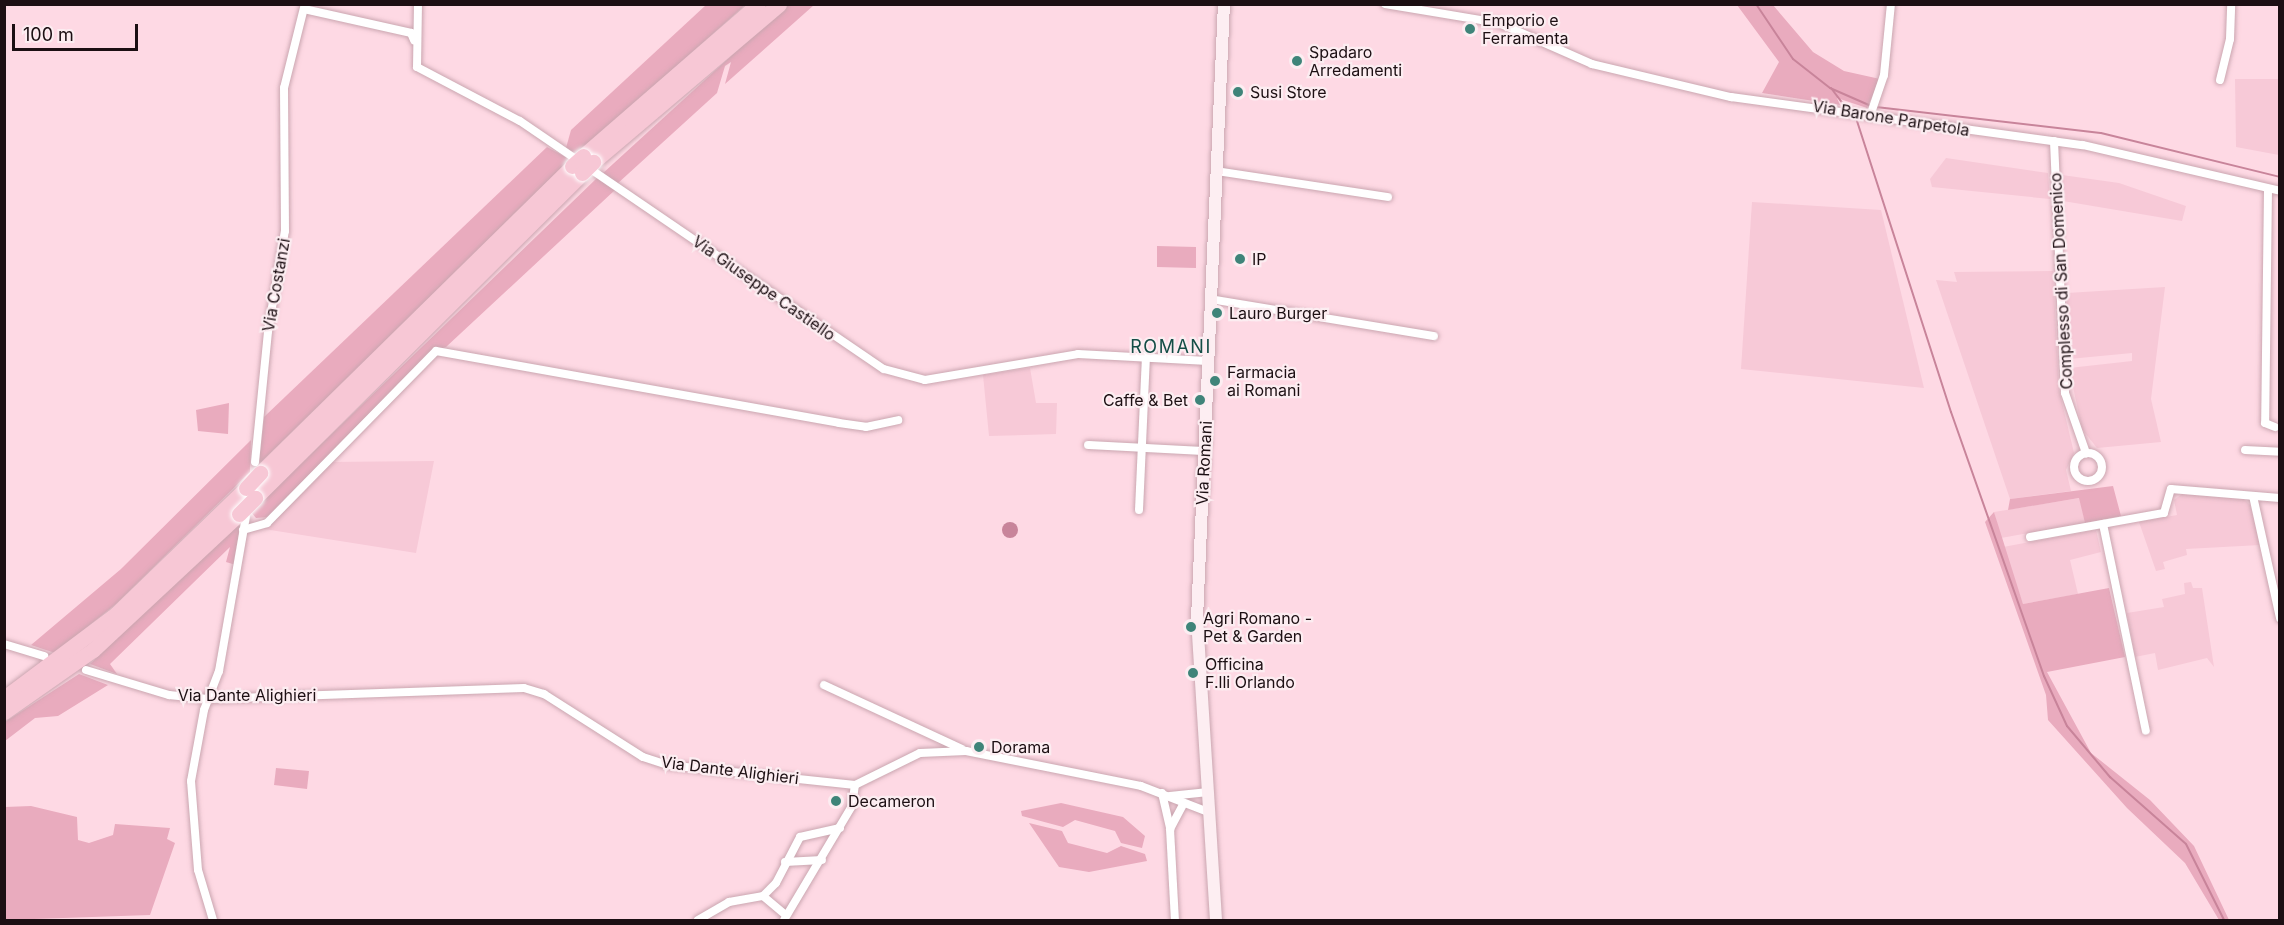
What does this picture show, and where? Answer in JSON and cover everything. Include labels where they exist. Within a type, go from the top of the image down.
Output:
[{"type":"highway","points":[[4,712],[93,650],[242,516],[258,468],[582,164],[758,4]]},
{"type":"highway","points":[[4,698],[109,620],[251,493],[582,164],[779,4]]},
{"type":"street","name":"Via Giuseppe Castiello","points":[[418,4],[415,41],[417,67],[520,121],[884,369],[925,380],[1078,354],[1146,355],[1208,361]]},
{"type":"street","name":"Via Romani","points":[[1216,921],[1206,792],[1197,619],[1224,4]]},
{"type":"street","name":"Via Barone Parpetola","points":[[1386,4],[1509,27],[1592,64],[1731,97],[2121,152],[2280,191]]},
{"type":"street","points":[[1870,116],[1884,75],[1891,4]]},
{"type":"street","points":[[2220,80],[2230,39],[2231,4]]},
{"type":"street","points":[[305,7],[411,33],[415,41]]},
{"type":"street","name":"Via Costanzi","points":[[258,468],[268,331],[284,243],[284,88],[305,7]]},
{"type":"street","name":"Complesso di San Domenico","points":[[2054,141],[2065,393],[2086,453]]},
{"type":"street","points":[[1216,171],[1388,197]]},
{"type":"street","points":[[2268,189],[2265,423],[2275,427]]},
{"type":"street","points":[[1210,299],[1434,336]]},
{"type":"street","points":[[243,530],[267,523],[440,350],[839,423],[866,427],[897,420]]},
{"type":"street","points":[[1139,510],[1146,355]]},
{"type":"street","points":[[1088,445],[1204,451]]},
{"type":"street","points":[[2245,450],[2280,452]]},
{"type":"street","points":[[2030,537],[2164,513],[2170,489],[2280,498]]},
{"type":"street","points":[[2253,496],[2280,618]]},
{"type":"street","points":[[213,921],[198,870],[190,808],[192,768],[208,699],[219,671],[243,530],[242,516]]},
{"type":"street","points":[[2103,524],[2146,731]]},
{"type":"street","points":[[4,644],[44,656]]},
{"type":"street","name":"Via Dante Alighieri","points":[[86,670],[146,690],[208,699],[534,689],[643,757],[667,765],[855,785]]},
{"type":"street","points":[[824,685],[966,751],[1166,794],[1206,792]]},
{"type":"street","points":[[763,896],[785,918],[822,860],[852,806],[855,785],[920,753],[966,751]]},
{"type":"street","points":[[1166,794],[1182,806],[1208,812]]},
{"type":"street","points":[[1166,794],[1175,921]]},
{"type":"street","points":[[1170,829],[1182,806]]},
{"type":"street","points":[[698,921],[720,906],[763,896],[776,883],[800,837],[840,828]]},
{"type":"street","points":[[785,862],[822,860]]},
{"type":"shaded area","points":[[706,5],[745,5],[575,157],[566,148],[571,130]]},
{"type":"shaded area","points":[[787,5],[814,5],[725,84],[731,62],[725,66],[717,93],[617,184],[602,174]]},
{"type":"shaded area","points":[[1737,5],[1773,5],[1813,52],[1844,71],[1880,79],[1867,108],[1837,98],[1840,105],[1762,93],[1779,62]]},
{"type":"shaded area","points":[[2235,79],[2279,79],[2279,155],[2236,147]]},
{"type":"shaded area","points":[[547,147],[571,160],[259,464],[264,417]]},
{"type":"shaded area","points":[[1946,158],[2048,173],[2050,199],[1932,187],[1930,179]]},
{"type":"shaded area","points":[[2062,175],[2119,183],[2186,206],[2182,221],[2063,201]]},
{"type":"shaded area","points":[[597,178],[615,190],[446,347],[428,353],[269,517],[256,518],[251,512]]},
{"type":"shaded area","points":[[1752,202],[1881,210],[1924,388],[1741,369]]},
{"type":"shaded area","points":[[1157,246],[1196,247],[1196,268],[1157,267]]},
{"type":"shaded area","points":[[2053,271],[2059,390],[2074,453],[2066,470],[2071,491],[2010,499],[1936,280],[1957,282],[1954,272]]},
{"type":"shaded area","points":[[2165,287],[2151,399],[2161,442],[2097,448],[2082,429],[2069,368],[2132,361],[2132,353],[2069,359],[2067,293]]},
{"type":"shaded area","points":[[1030,368],[1036,403],[1057,403],[1056,434],[989,436],[983,375]]},
{"type":"shaded area","points":[[229,403],[228,434],[198,431],[196,410]]},
{"type":"shaded area","points":[[251,440],[250,472],[117,603],[55,653],[31,645],[121,569]]},
{"type":"shaded area","points":[[434,461],[416,553],[264,529],[328,462]]},
{"type":"shaded area","points":[[2113,486],[2121,516],[2085,523],[2079,498],[2008,510],[2010,499]]},
{"type":"shaded area","points":[[2182,494],[2244,499],[2250,505],[2260,545],[2186,549],[2187,555],[2163,562],[2165,569],[2156,571],[2139,522],[2177,515],[2174,500]]},
{"type":"shaded area","points":[[2080,498],[2085,523],[2001,538],[1994,512]]},
{"type":"shaded area","points":[[1994,512],[2023,604],[2109,588],[2125,657],[2047,672],[2091,753],[2150,800],[2194,846],[2229,920],[2219,920],[2185,863],[2127,808],[2048,720],[2046,695],[1985,522]]},
{"type":"shaded area","points":[[242,520],[236,565],[226,562],[230,547],[110,664],[117,674],[90,664]]},
{"type":"shaded area","points":[[1010,522],[1018,530],[1010,538],[1002,530]]},
{"type":"shaded area","points":[[2096,530],[2101,552],[2070,560],[2078,594],[2023,604],[2003,547]]},
{"type":"shaded area","points":[[2191,582],[2193,588],[2202,588],[2214,667],[2207,658],[2158,670],[2155,653],[2135,657],[2127,613],[2164,607],[2162,599],[2185,594],[2184,583]]},
{"type":"shaded area","points":[[79,674],[108,685],[58,716],[35,718],[5,741],[5,722]]},
{"type":"shaded area","points":[[276,768],[309,771],[307,789],[274,785]]},
{"type":"shaded area","points":[[1061,803],[1123,817],[1145,836],[1142,848],[1121,843],[1115,831],[1075,820],[1063,827],[1022,816],[1021,811]]},
{"type":"shaded area","points":[[31,806],[77,817],[78,840],[89,843],[113,835],[115,824],[170,828],[167,839],[175,843],[150,915],[5,920],[5,807]]},
{"type":"shaded area","points":[[1029,823],[1062,831],[1068,843],[1107,853],[1121,846],[1145,854],[1147,861],[1089,872],[1059,867]]},
{"type":"waterway","points":[[1756,4],[1793,59],[1830,88],[1869,105]]},
{"type":"waterway","points":[[1831,88],[1843,104]]},
{"type":"waterway","points":[[1876,107],[2101,133],[2280,177]]},
{"type":"waterway","points":[[1857,121],[1951,412],[2044,676],[2067,726],[2110,777],[2186,844],[2224,920]]},
{"type":"place","name":"Emporio e Ferramenta","points":[[1470,29]]},
{"type":"place","name":"Spadaro Arredamenti","points":[[1297,61]]},
{"type":"place","name":"Susi Store","points":[[1238,92]]},
{"type":"place","name":"IP","points":[[1240,259]]},
{"type":"place","name":"Lauro Burger","points":[[1217,313]]},
{"type":"place","name":"Farmacia ai Romani","points":[[1215,381]]},
{"type":"place","name":"Caffe & Bet","points":[[1200,400]]},
{"type":"place","name":"Agri Romano - Pet & Garden","points":[[1191,627]]},
{"type":"place","name":"Officina F.lli Orlando","points":[[1193,673]]},
{"type":"place","name":"Dorama","points":[[979,747]]},
{"type":"place","name":"Decameron","points":[[836,801]]},
{"type":"district","name":"ROMANI","points":[[1171,347]]}]
